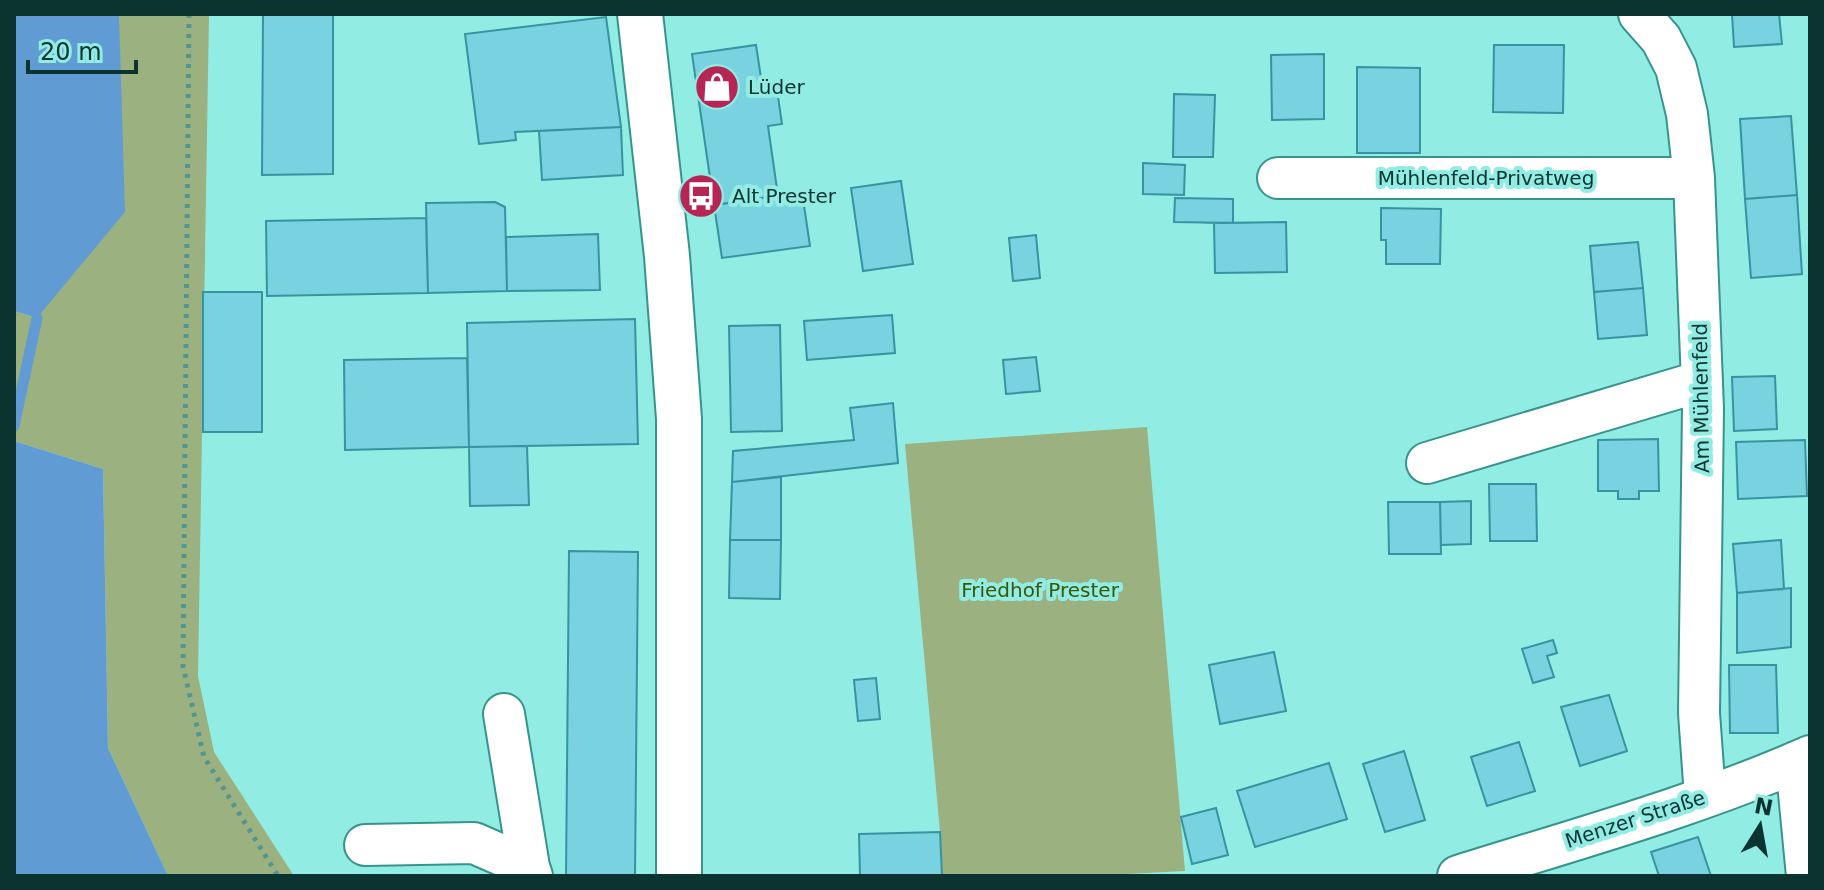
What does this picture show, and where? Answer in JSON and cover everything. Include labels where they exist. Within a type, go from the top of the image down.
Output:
[{"type":"main road","points":[[640,14],[667,256],[679,419],[679,876]]},
{"type":"street","name":"Am Mühlenfeld","points":[[1639,14],[1661,39],[1676,68],[1687,114],[1694,178],[1702,381],[1699,713],[1705,796]]},
{"type":"street","name":"Mühlenfeld-Privatweg","points":[[1278,178],[1694,178]]},
{"type":"street","points":[[1427,463],[1702,381]]},
{"type":"street","points":[[504,714],[530,872]]},
{"type":"street","points":[[1803,759],[1807,876]]},
{"type":"street","name":"Menzer Straße","points":[[1458,876],[1705,796],[1803,759]]},
{"type":"street","points":[[365,845],[474,843],[530,872]]},
{"type":"path","points":[[189,14],[183,666],[204,757],[278,876]]},
{"type":"green space","points":[[119,14],[209,14],[198,676],[214,752],[294,876],[168,876],[108,748],[103,469],[14,441],[14,311],[37,318],[119,51]]},
{"type":"green space","name":"Friedhof Prester","points":[[1147,427],[1185,871],[1086,876],[942,876],[905,444]]},
{"type":"water","points":[[14,14],[119,14],[125,212],[37,318],[14,311]]},
{"type":"water","points":[[14,441],[103,469],[108,748],[168,876],[14,876]]},
{"type":"building","points":[[263,14],[333,14],[333,174],[262,175]]},
{"type":"building","points":[[1732,14],[1779,14],[1782,44],[1734,47]]},
{"type":"building","points":[[606,17],[621,127],[515,132],[516,140],[479,144],[465,34]]},
{"type":"building","points":[[756,45],[763,91],[777,90],[782,124],[768,126],[778,196],[714,205],[692,54]]},
{"type":"building","points":[[1494,45],[1564,45],[1563,113],[1493,112]]},
{"type":"building","points":[[1324,54],[1324,119],[1272,120],[1271,55]]},
{"type":"building","points":[[1357,67],[1420,68],[1420,153],[1357,153]]},
{"type":"building","points":[[1174,94],[1215,95],[1213,157],[1173,157]]},
{"type":"building","points":[[1791,116],[1797,195],[1745,199],[1740,119]]},
{"type":"building","points":[[621,127],[623,175],[542,180],[539,131]]},
{"type":"building","points":[[1143,163],[1185,165],[1184,195],[1143,194]]},
{"type":"building","points":[[901,181],[913,264],[863,271],[851,188]]},
{"type":"building","points":[[802,192],[810,246],[722,258],[714,205]]},
{"type":"building","points":[[1797,195],[1802,274],[1751,278],[1745,199]]},
{"type":"building","points":[[1175,198],[1233,199],[1233,223],[1174,222]]},
{"type":"building","points":[[495,202],[505,207],[507,291],[428,293],[426,203]]},
{"type":"building","points":[[1381,208],[1441,209],[1440,264],[1386,264],[1386,240],[1381,240]]},
{"type":"building","points":[[426,218],[428,293],[267,296],[266,221]]},
{"type":"building","points":[[1286,222],[1287,272],[1215,273],[1214,223]]},
{"type":"building","points":[[598,234],[600,290],[507,291],[506,237]]},
{"type":"building","points":[[1036,235],[1040,278],[1013,281],[1009,238]]},
{"type":"building","points":[[1638,242],[1643,288],[1594,292],[1590,246]]},
{"type":"building","points":[[1643,288],[1647,335],[1598,339],[1594,292]]},
{"type":"building","points":[[203,292],[262,292],[262,432],[203,432]]},
{"type":"building","points":[[892,315],[895,353],[807,360],[804,321]]},
{"type":"building","points":[[635,319],[638,444],[469,447],[467,323]]},
{"type":"building","points":[[780,325],[782,431],[731,432],[729,326]]},
{"type":"building","points":[[1036,357],[1040,391],[1006,394],[1003,360]]},
{"type":"building","points":[[467,358],[469,447],[345,450],[344,360]]},
{"type":"building","points":[[1775,376],[1777,429],[1734,431],[1732,377]]},
{"type":"building","points":[[893,403],[898,463],[732,482],[733,451],[854,440],[850,408]]},
{"type":"building","points":[[1658,439],[1659,491],[1639,491],[1639,499],[1618,499],[1618,491],[1598,491],[1598,440]]},
{"type":"building","points":[[1805,440],[1807,496],[1738,499],[1736,442]]},
{"type":"building","points":[[527,446],[529,505],[470,506],[469,447]]},
{"type":"building","points":[[781,477],[781,540],[730,540],[732,482]]},
{"type":"building","points":[[1489,484],[1536,484],[1537,541],[1490,541]]},
{"type":"building","points":[[1471,501],[1471,544],[1441,545],[1440,502]]},
{"type":"building","points":[[1388,502],[1440,502],[1441,554],[1389,554]]},
{"type":"building","points":[[730,540],[781,540],[780,599],[729,598]]},
{"type":"building","points":[[1781,540],[1784,589],[1737,593],[1733,544]]},
{"type":"building","points":[[569,551],[638,552],[635,876],[566,876]]},
{"type":"building","points":[[1791,588],[1791,647],[1737,653],[1737,593]]},
{"type":"building","points":[[1553,640],[1557,653],[1547,656],[1554,677],[1533,683],[1522,649]]},
{"type":"building","points":[[1274,652],[1286,711],[1220,724],[1209,665]]},
{"type":"building","points":[[1729,665],[1776,665],[1778,733],[1730,733]]},
{"type":"building","points":[[876,678],[880,719],[858,721],[854,680]]},
{"type":"building","points":[[1609,695],[1627,751],[1580,766],[1561,707]]},
{"type":"building","points":[[1519,742],[1535,791],[1487,806],[1471,757]]},
{"type":"building","points":[[1404,751],[1425,820],[1385,832],[1363,764]]},
{"type":"building","points":[[1329,763],[1347,819],[1255,847],[1237,791]]},
{"type":"building","points":[[1216,808],[1228,855],[1192,864],[1181,817]]},
{"type":"building","points":[[940,832],[942,876],[860,876],[859,834]]},
{"type":"building","points":[[1698,837],[1711,876],[1659,876],[1651,852]]},
{"type":"waterway","points":[[14,426],[37,318]]},
{"type":"place","name":"Lüder","points":[[717,87]]},
{"type":"place","name":"Alt Prester","points":[[701,196]]}]
